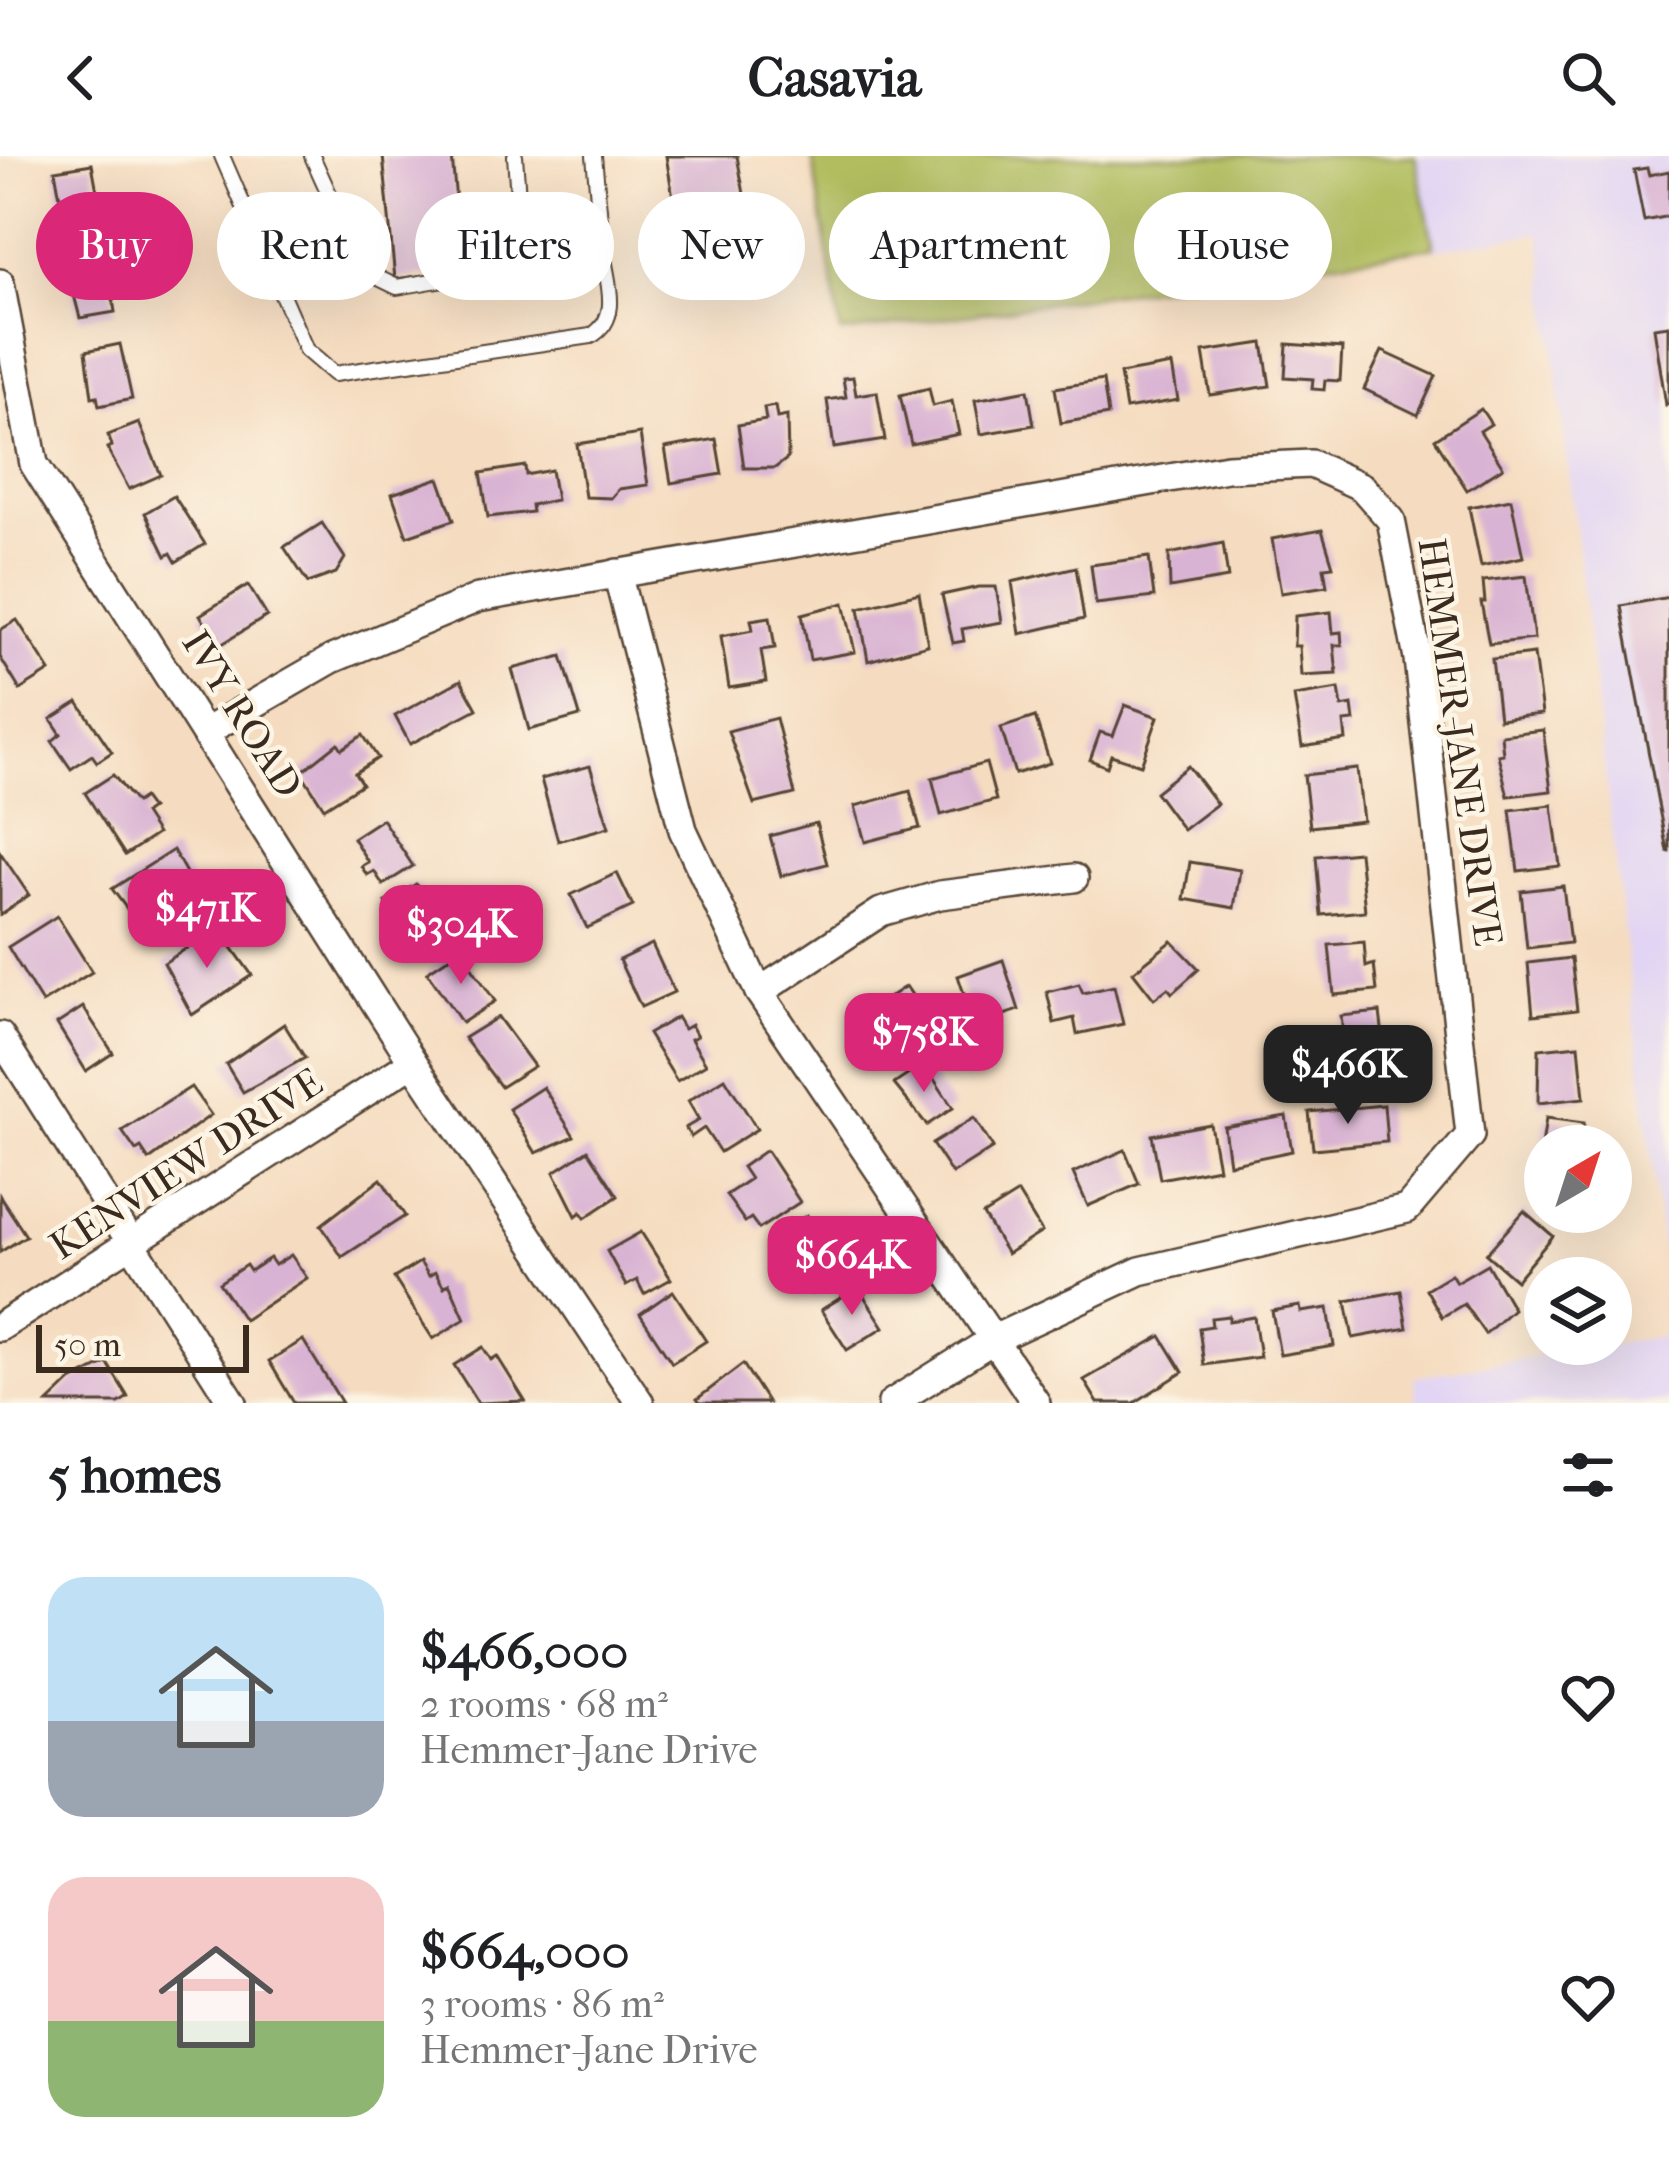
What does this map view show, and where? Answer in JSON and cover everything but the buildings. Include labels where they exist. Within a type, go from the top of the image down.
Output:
[{"type":"street","name":"IVY ROAD","points":[[0,283],[4,325],[34,464],[207,730],[413,1062],[640,1403]]},
{"type":"street","name":"HEMMER-JANE DRIVE","points":[[207,730],[332,659],[478,598],[1227,468],[1311,464],[1362,488],[1391,520],[1418,659],[1470,1135],[1407,1209],[1140,1271],[994,1339],[892,1403]]},
{"type":"street","points":[[617,573],[683,830],[759,992],[1036,1403]]},
{"type":"street","points":[[759,992],[881,912],[940,895],[1074,878]]},
{"type":"street","points":[[0,1036],[233,1403]]},
{"type":"street","name":"KENVIEW DRIVE","points":[[0,1328],[413,1062]]},
{"type":"lane","points":[[222,156],[306,350],[334,374],[591,336],[608,321],[610,300]]},
{"type":"lane","points":[[312,156],[356,259],[385,286],[415,282]]},
{"type":"lane","points":[[515,156],[518,192]]},
{"type":"lane","points":[[594,156],[597,192]]},
{"type":"shaded area","points":[[1414,156],[1669,156],[1669,1305],[1540,233],[1433,250]]},
{"type":"shaded area","points":[[1669,1335],[1669,1403],[1417,1403],[1414,1377],[1524,1359],[1524,1365],[1632,1365],[1632,1341]]},
{"type":"green space","points":[[812,156],[1415,156],[1434,247],[1332,262],[1332,192],[1134,192],[1134,291],[1110,294],[1110,192],[829,192],[829,260]]},
{"type":"green space","points":[[836,300],[1069,300],[841,333]]}]
